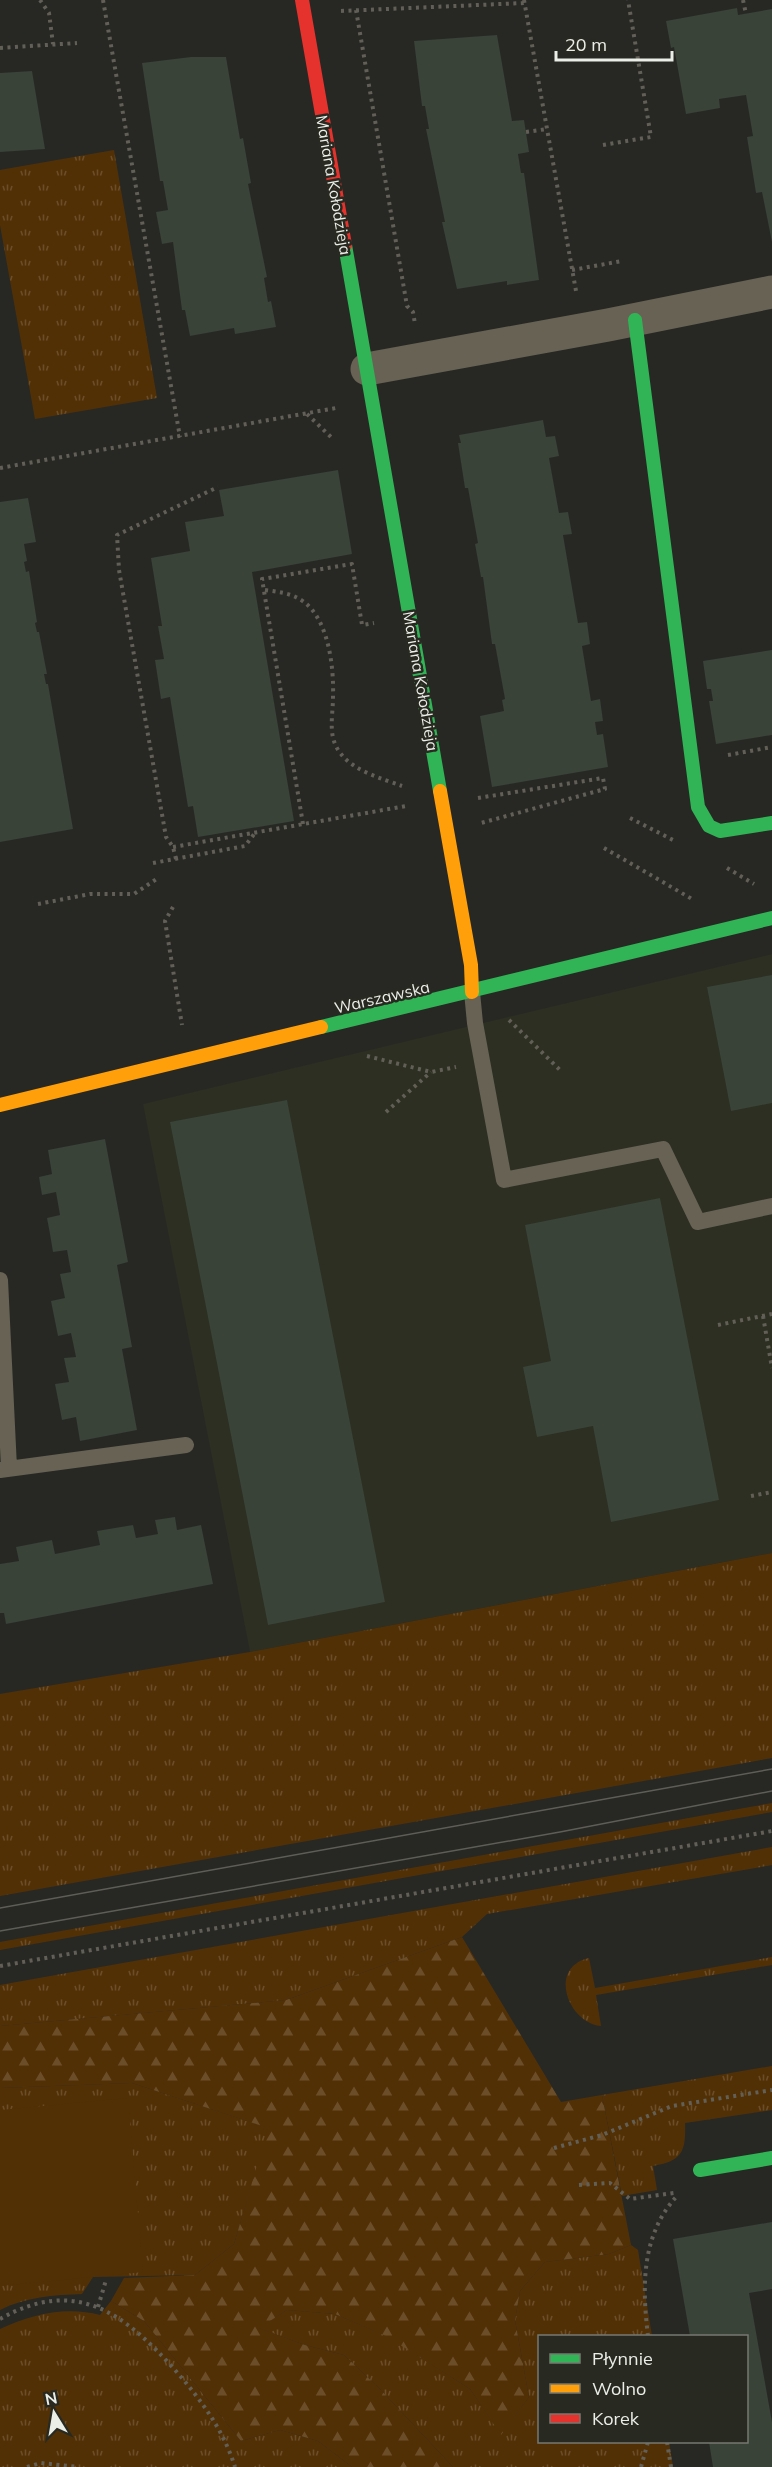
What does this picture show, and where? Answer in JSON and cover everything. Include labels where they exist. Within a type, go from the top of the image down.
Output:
[{"type":"street","name":"Mariana Kołodzieja","points":[[303,6],[471,965],[472,992]]},
{"type":"street","points":[[367,369],[635,320],[772,292]]},
{"type":"street","points":[[635,320],[698,807],[709,826],[720,831],[772,823]]},
{"type":"street","name":"Warszawska","points":[[0,1105],[772,918]]},
{"type":"street","points":[[700,2170],[772,2158]]},
{"type":"lane","points":[[472,992],[475,1023],[504,1180],[663,1149],[698,1222],[772,1206]]},
{"type":"lane","points":[[0,1280],[5,1469],[186,1444]]},
{"type":"path","points":[[40,0],[49,13],[53,44]]},
{"type":"path","points":[[103,0],[180,437]]},
{"type":"path","points":[[603,145],[651,137],[628,0]]},
{"type":"path","points":[[743,0],[746,14]]},
{"type":"path","points":[[303,6],[356,10],[524,2],[572,270],[578,291]]},
{"type":"path","points":[[356,10],[407,306],[413,312],[416,329],[401,339],[405,362]]},
{"type":"path","points":[[0,48],[77,43]]},
{"type":"path","points":[[526,132],[547,129]]},
{"type":"path","points":[[572,270],[622,261]]},
{"type":"path","points":[[0,468],[333,408]]},
{"type":"path","points":[[307,413],[332,438]]},
{"type":"path","points":[[176,859],[174,847],[166,837],[119,570],[117,535],[218,487]]},
{"type":"path","points":[[303,824],[262,579],[352,564],[362,625],[371,623]]},
{"type":"path","points":[[265,590],[289,594],[305,603],[322,628],[331,654],[333,697],[330,723],[334,744],[342,756],[370,774],[412,787]]},
{"type":"path","points":[[692,762],[772,747]]},
{"type":"path","points":[[470,826],[604,789],[603,778],[478,798]]},
{"type":"path","points":[[174,847],[408,806]]},
{"type":"path","points":[[153,863],[244,846],[256,833]]},
{"type":"path","points":[[604,848],[696,901]]},
{"type":"path","points":[[38,904],[90,894],[134,894],[158,878]]},
{"type":"path","points":[[173,907],[165,921],[182,1029]]},
{"type":"path","points":[[504,1016],[562,1072]]},
{"type":"path","points":[[363,1055],[431,1072],[386,1112]]},
{"type":"path","points":[[718,1325],[772,1314]]},
{"type":"path","points":[[763,1316],[772,1368]]},
{"type":"path","points":[[751,1496],[772,1492]]},
{"type":"path","points":[[0,1966],[772,1831]]},
{"type":"path","points":[[554,2148],[602,2135],[672,2106],[772,2090]]},
{"type":"path","points":[[648,2335],[643,2275],[655,2229],[663,2213],[700,2170]]},
{"type":"path","points":[[579,2185],[610,2183],[630,2199],[652,2196]]},
{"type":"path","points":[[98,2307],[106,2280]]},
{"type":"path","points":[[0,2319],[44,2303],[72,2301],[98,2307],[124,2320],[149,2342],[202,2401],[227,2443],[235,2467]]},
{"type":"path","points":[[641,2467],[648,2443]]},
{"type":"path","points":[[667,2443],[671,2467]]},
{"type":"path","points":[[27,2467],[41,2463],[78,2467]]},
{"type":"shaded area","points":[[772,954],[772,1553],[250,1652],[143,1104]]},
{"type":"green space","points":[[114,150],[157,398],[35,419],[0,225],[0,170]]},
{"type":"green space","points":[[772,1553],[772,1758],[0,1896],[0,1694],[250,1652]]},
{"type":"green space","points":[[772,1803],[772,1812],[0,1950],[0,1942]]},
{"type":"green space","points":[[772,1847],[772,1865],[487,1914],[462,1937],[286,2000],[0,2026],[0,1985]]},
{"type":"green space","points":[[462,1937],[561,2102],[602,2095],[631,2245],[609,2254],[545,2262],[520,2291],[515,2320],[529,2397],[501,2435],[470,2389],[386,2336],[335,2314],[287,2310],[259,2328],[305,2345],[344,2355],[379,2388],[453,2467],[352,2467],[318,2441],[280,2430],[241,2441],[144,2321],[111,2301],[124,2278],[195,2275],[234,2244],[268,2128],[132,2083],[0,2088],[0,2026],[286,2000]]},
{"type":"green space","points":[[772,1957],[772,1965],[596,1995],[601,2026],[579,2015],[571,2005],[567,1994],[566,1982],[569,1972],[576,1963],[589,1958],[595,1988]]},
{"type":"green space","points":[[772,2066],[772,2110],[685,2123],[683,2148],[680,2154],[670,2161],[653,2166],[657,2190],[622,2196],[602,2095]]},
{"type":"green space","points":[[132,2083],[269,2128],[234,2244],[195,2275],[93,2277],[82,2294],[30,2299],[0,2310],[0,2088]]},
{"type":"green space","points":[[128,2098],[143,2272],[0,2286],[0,2110]]},
{"type":"green space","points":[[631,2245],[638,2250],[652,2335],[538,2335],[538,2443],[669,2443],[673,2467],[453,2467],[379,2388],[344,2355],[305,2345],[258,2328],[287,2310],[335,2314],[387,2336],[470,2389],[501,2434],[529,2397],[515,2320],[520,2291],[545,2262],[609,2254]]},
{"type":"green space","points":[[111,2301],[144,2321],[241,2441],[280,2430],[318,2441],[352,2467],[0,2467],[0,2329],[24,2319],[49,2313],[75,2311],[100,2315]]},
{"type":"building","points":[[737,8],[738,15],[772,9],[772,242],[762,192],[756,193],[747,137],[753,136],[746,95],[719,99],[720,108],[686,114],[674,47],[671,48],[666,21]]},
{"type":"building","points":[[497,35],[512,121],[524,120],[529,152],[518,154],[521,173],[524,173],[539,280],[507,285],[507,281],[457,289],[442,222],[445,222],[426,129],[429,129],[425,106],[422,106],[414,41]]},
{"type":"building","points":[[191,57],[226,57],[240,139],[243,138],[251,183],[248,184],[267,277],[264,278],[268,302],[271,301],[276,327],[235,334],[234,328],[190,336],[185,310],[182,310],[173,242],[162,244],[156,212],[168,210],[163,181],[160,181],[142,63]]},
{"type":"building","points":[[32,71],[45,149],[0,152],[0,73]]},
{"type":"building","points":[[543,420],[546,437],[555,436],[559,456],[549,458],[559,513],[568,512],[572,534],[563,535],[578,623],[587,622],[590,644],[582,646],[591,701],[600,699],[603,721],[595,722],[597,735],[603,734],[608,767],[492,787],[480,716],[504,711],[502,700],[505,699],[495,644],[492,644],[483,577],[481,577],[475,544],[478,543],[468,488],[465,488],[458,443],[461,443],[459,435]]},
{"type":"building","points":[[338,470],[352,554],[252,572],[294,821],[198,837],[193,806],[188,807],[170,697],[161,699],[155,660],[164,659],[158,626],[162,626],[151,558],[190,551],[185,522],[224,516],[219,490]]},
{"type":"building","points":[[28,498],[36,542],[24,544],[27,561],[24,562],[26,572],[29,571],[37,622],[35,623],[37,632],[39,632],[47,674],[44,674],[46,684],[48,684],[73,829],[0,842],[0,502]]},
{"type":"building","points":[[772,650],[772,735],[716,744],[709,701],[713,701],[711,689],[707,689],[703,661]]},
{"type":"building","points":[[772,975],[772,1103],[731,1111],[707,987]]},
{"type":"building","points":[[287,1100],[385,1602],[268,1625],[170,1122]]},
{"type":"building","points":[[105,1139],[128,1262],[117,1265],[132,1347],[122,1349],[137,1430],[80,1441],[76,1417],[62,1420],[55,1384],[69,1382],[64,1358],[76,1357],[71,1333],[58,1336],[51,1301],[65,1298],[60,1274],[71,1272],[67,1250],[53,1252],[47,1218],[60,1215],[56,1192],[42,1195],[39,1177],[52,1174],[48,1150]]},
{"type":"building","points":[[660,1198],[719,1500],[611,1522],[593,1426],[537,1437],[523,1367],[551,1361],[525,1225]]},
{"type":"building","points":[[175,1517],[177,1530],[201,1525],[213,1584],[6,1624],[4,1613],[0,1613],[0,1564],[19,1561],[16,1547],[52,1540],[55,1554],[100,1545],[97,1531],[133,1525],[136,1538],[158,1534],[155,1520]]},
{"type":"building","points":[[772,2222],[772,2289],[749,2293],[772,2422],[772,2467],[713,2467],[709,2443],[748,2443],[748,2335],[690,2335],[673,2239]]},
{"type":"tram line","points":[[0,1908],[772,1769]]},
{"type":"tram line","points":[[0,1931],[560,1832],[772,1791]]},
{"type":"traffic: fast","points":[[345,245],[440,791]]},
{"type":"traffic: fast","points":[[635,320],[698,807],[709,826],[720,831],[772,823]]},
{"type":"traffic: fast","points":[[321,1027],[772,918]]},
{"type":"traffic: fast","points":[[700,2170],[772,2158]]},
{"type":"traffic: slow","points":[[440,791],[471,965],[472,992]]},
{"type":"traffic: slow","points":[[0,1105],[321,1027]]},
{"type":"traffic: jam","points":[[302,0],[345,245]]}]
